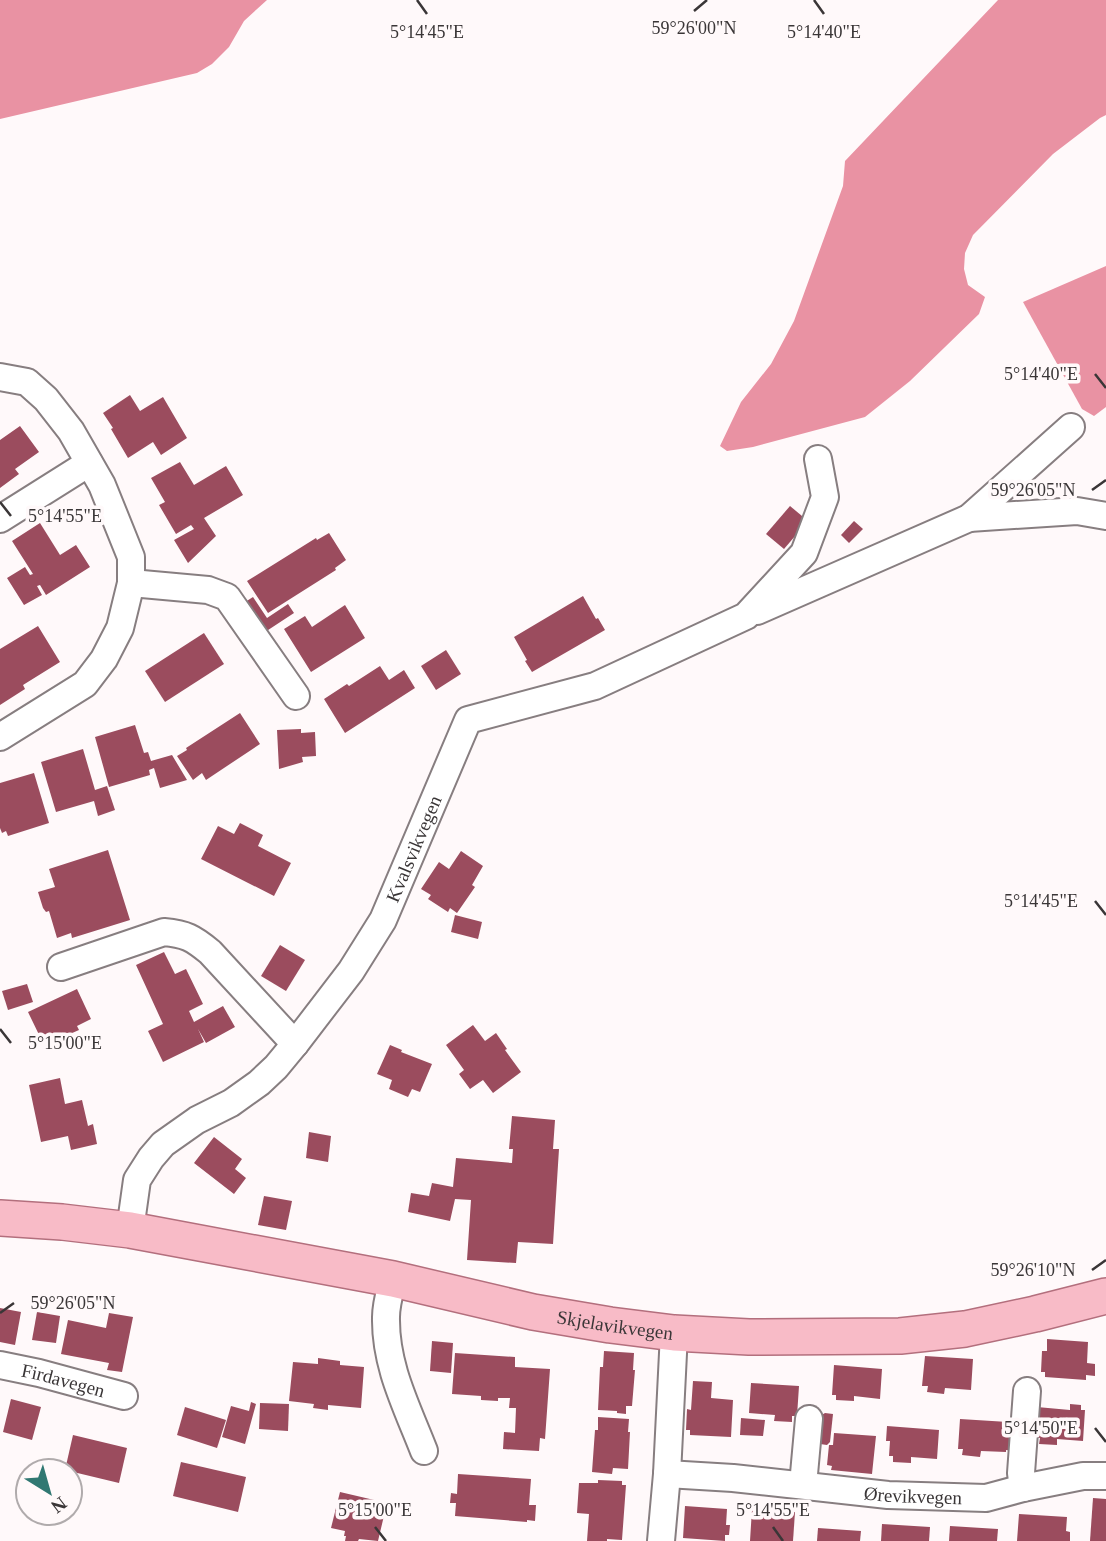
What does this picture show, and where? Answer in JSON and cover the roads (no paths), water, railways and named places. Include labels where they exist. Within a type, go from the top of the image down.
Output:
[{"type":"main road","points":[[0,1218],[130,1230]]},
{"type":"main road","name":"Skjelavikvegen","points":[[130,1230],[393,1279],[533,1312],[674,1332],[749,1337],[900,1336],[965,1329],[1106,1296]]},
{"type":"street","points":[[0,377],[27,382],[46,399],[71,431],[102,485],[131,557],[131,583],[120,628],[104,659],[85,684],[0,737]]},
{"type":"street","points":[[746,616],[969,519],[1070,427]]},
{"type":"street","name":"Kvalsvikvegen","points":[[130,1230],[137,1180],[163,1144],[259,1083],[295,1044],[351,971],[383,920],[468,720],[595,686],[746,616],[804,553],[825,497],[818,459]]},
{"type":"street","points":[[0,519],[89,463]]},
{"type":"street","points":[[969,519],[1077,511],[1106,516]]},
{"type":"street","points":[[131,583],[208,590],[227,597],[296,696]]},
{"type":"street","points":[[61,967],[163,932],[178,933],[195,940],[210,952],[295,1044]]},
{"type":"street","points":[[393,1279],[386,1314],[391,1364],[424,1451]]},
{"type":"street","points":[[661,1541],[674,1332]]},
{"type":"street","name":"Firdavegen","points":[[0,1365],[124,1396]]},
{"type":"street","points":[[1023,1488],[1021,1473],[1027,1391]]},
{"type":"street","points":[[803,1485],[809,1419]]},
{"type":"street","name":"Ørevikvegen","points":[[667,1474],[888,1495],[986,1498],[1083,1476],[1106,1476]]}]
